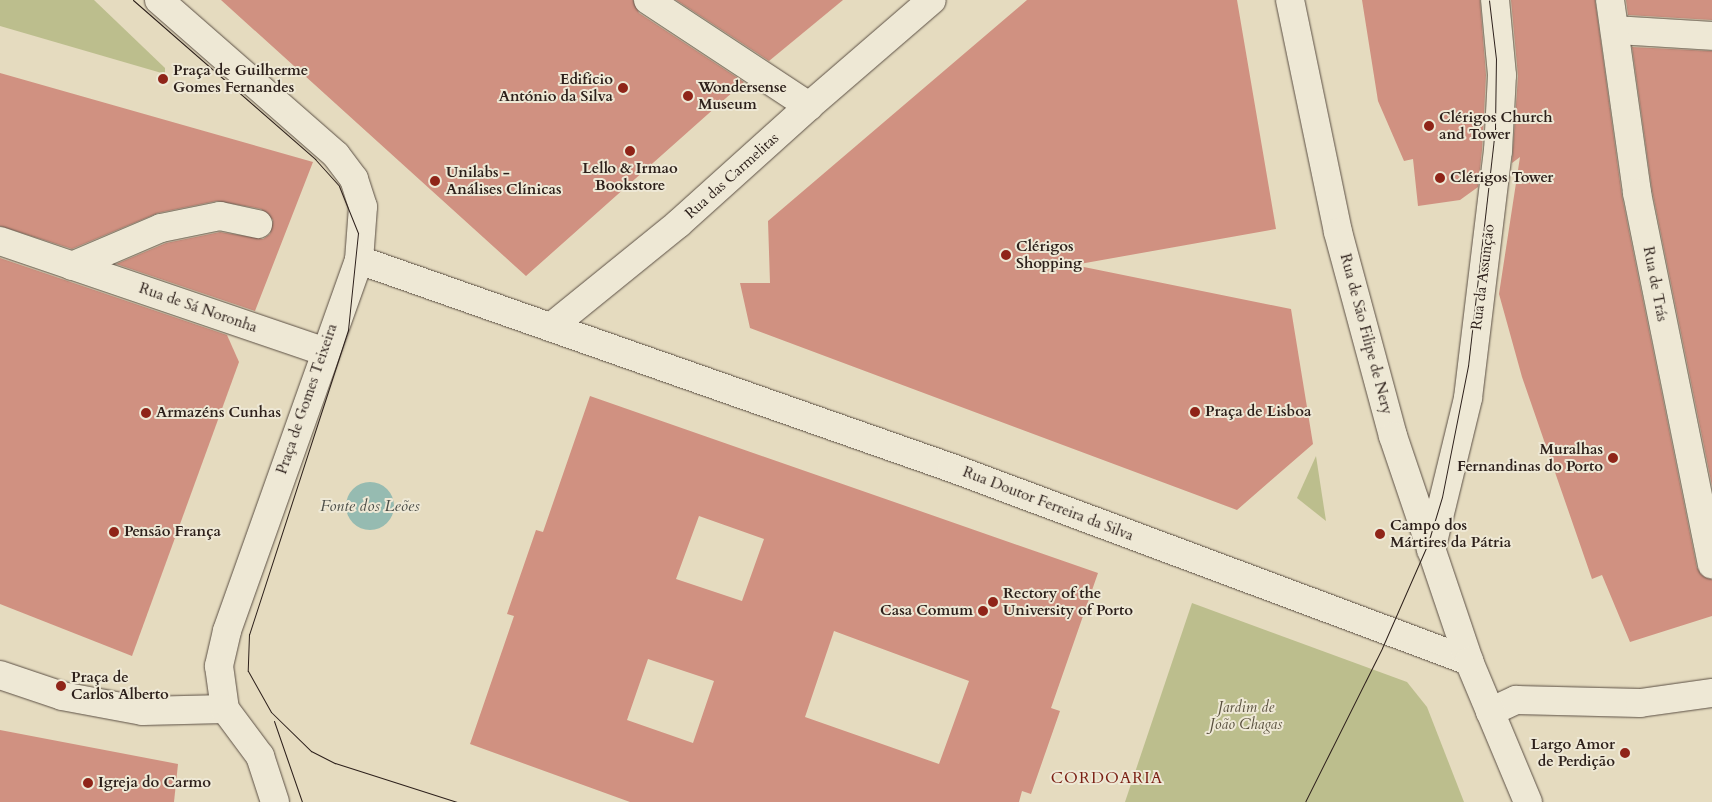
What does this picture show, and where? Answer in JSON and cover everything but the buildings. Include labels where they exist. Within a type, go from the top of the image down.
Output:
[{"type":"street","name":"Praça de Gomes Teixeira","points":[[159,0],[336,155],[354,180],[363,207],[359,260],[323,351],[227,631],[219,666],[225,709],[260,756],[275,802]]},
{"type":"street","points":[[648,0],[809,106]]},
{"type":"street","name":"Rua das Carmelitas","points":[[551,327],[678,224],[809,106],[932,0]]},
{"type":"street","name":"Rua de São Filipe de Nery","points":[[1290,0],[1338,232],[1393,436],[1468,661]]},
{"type":"street","name":"Rua da Assunção","points":[[1431,550],[1468,398],[1498,151],[1502,76],[1495,0]]},
{"type":"street","name":"Rua de Trás","points":[[1610,0],[1637,193],[1712,566]]},
{"type":"street","points":[[1615,30],[1712,36]]},
{"type":"street","points":[[72,266],[161,228],[220,216],[258,224]]},
{"type":"street","name":"Rua de Sá Noronha","points":[[0,241],[323,351]]},
{"type":"street","points":[[359,260],[551,327]]},
{"type":"street","name":"Rua Doutor Ferreira da Silva","points":[[551,327],[952,468],[1468,661]]},
{"type":"street","points":[[1468,661],[1528,802]]},
{"type":"street","points":[[0,675],[62,696],[143,711],[225,709]]},
{"type":"street","points":[[1490,712],[1516,700],[1640,703],[1712,693]]},
{"type":"green space","points":[[0,0],[94,0],[165,68],[165,74],[0,26]]},
{"type":"green space","points":[[1316,456],[1326,521],[1297,498]]},
{"type":"green space","name":"Jardim de João Chagas","points":[[1192,603],[1407,682],[1427,707],[1464,802],[1125,802]]},
{"type":"water","name":"Fonte dos Leões","points":[[365,482],[375,482],[384,486],[390,492],[393,497],[393,515],[384,526],[375,530],[365,530],[356,526],[350,520],[346,511],[346,501],[350,492],[356,486]]},
{"type":"tram line","points":[[133,0],[315,159],[339,186],[358,233],[348,330],[249,634],[248,671],[271,712],[311,751],[335,763],[457,802]]},
{"type":"tram line","points":[[1305,802],[1382,648],[1428,543],[1442,497],[1468,366],[1495,128],[1496,59],[1489,0]]},
{"type":"tram line","points":[[274,721],[302,802]]},
{"type":"place","name":"Praça de Guilherme Gomes Fernandes","points":[[163,79]]},
{"type":"place","name":"Edifício António da Silva","points":[[623,88]]},
{"type":"place","name":"Wondersense Museum","points":[[688,96]]},
{"type":"place","name":"Clérigos Church and Tower","points":[[1429,126]]},
{"type":"place","name":"Lello & Irmao Bookstore","points":[[630,151]]},
{"type":"place","name":"Clérigos Tower","points":[[1440,178]]},
{"type":"place","name":"Unilabs - Análises Clínicas","points":[[435,181]]},
{"type":"place","name":"Clérigos Shopping","points":[[1006,255]]},
{"type":"place","name":"Praça de Lisboa","points":[[1195,412]]},
{"type":"place","name":"Armazéns Cunhas","points":[[146,413]]},
{"type":"place","name":"Muralhas Fernandinas do Porto","points":[[1613,458]]},
{"type":"place","name":"Pensão França","points":[[114,532]]},
{"type":"place","name":"Campo dos Mártires da Pátria","points":[[1380,534]]},
{"type":"place","name":"Rectory of the University of Porto","points":[[993,602]]},
{"type":"place","name":"Casa Comum","points":[[983,611]]},
{"type":"place","name":"Praça de Carlos Alberto","points":[[61,686]]},
{"type":"place","name":"Largo Amor de Perdição","points":[[1625,753]]},
{"type":"place","name":"Igreja do Carmo","points":[[88,783]]},
{"type":"district","name":"CORDOARIA","points":[[1107,778]]}]
